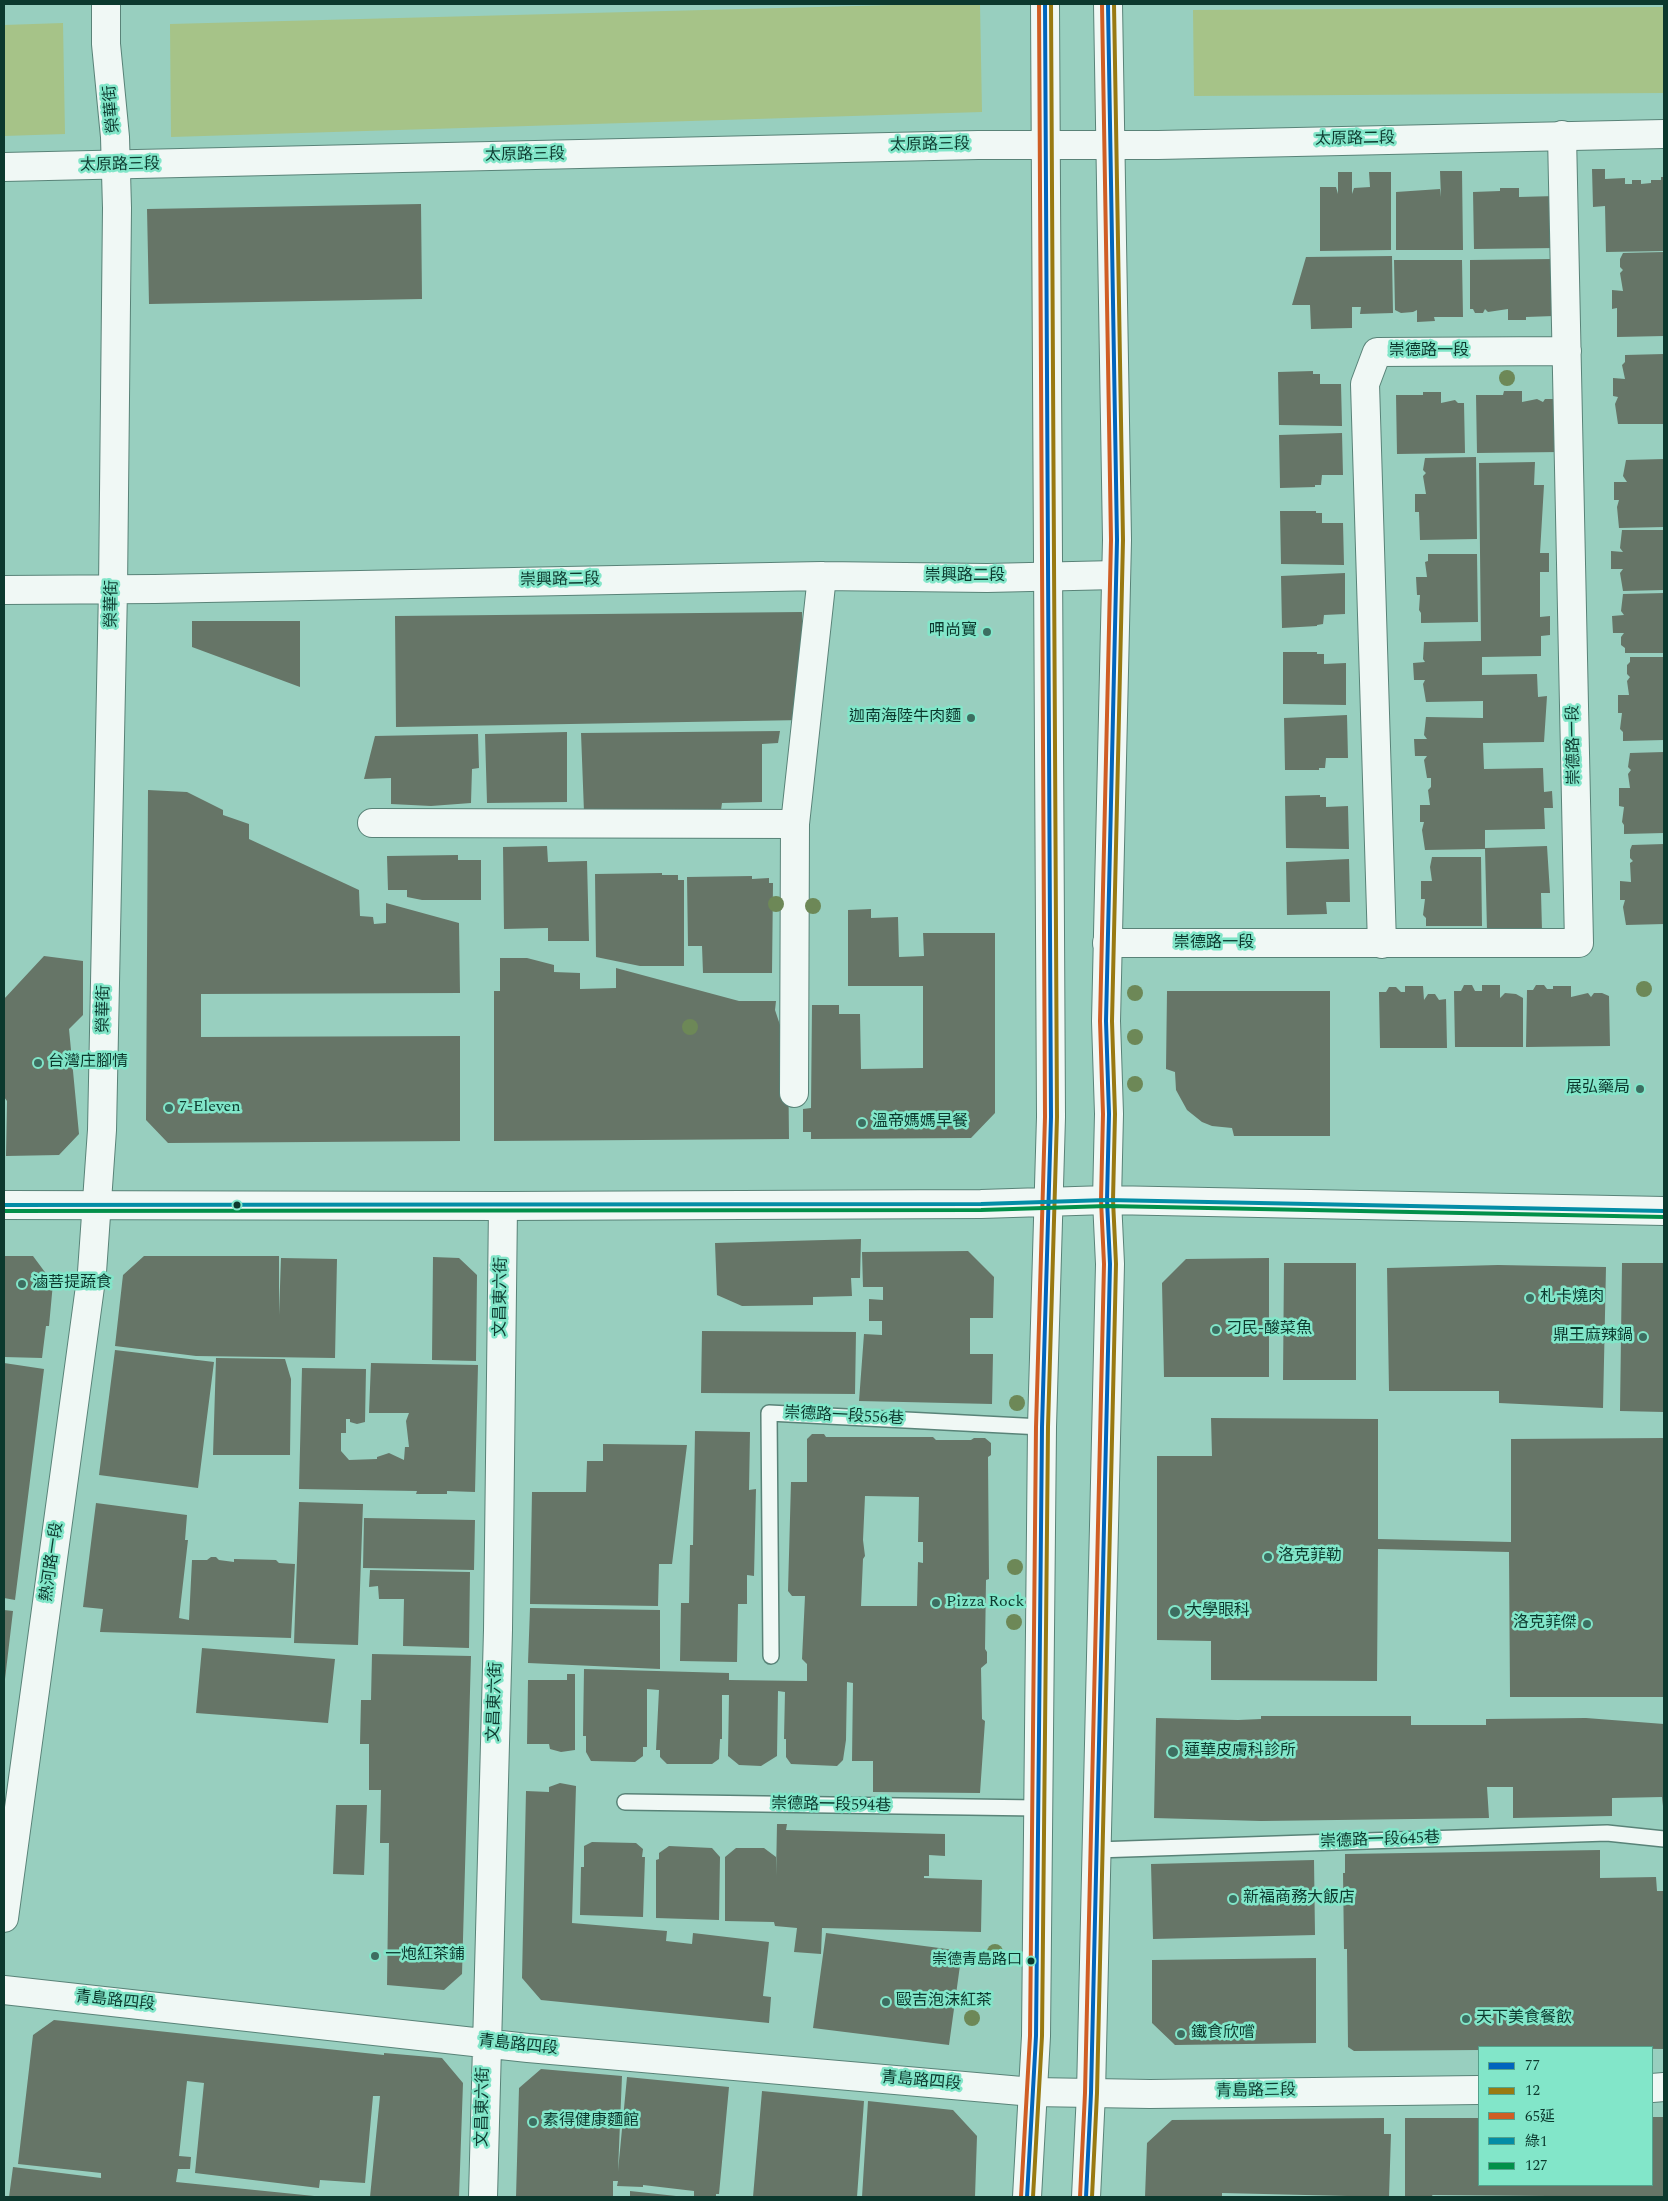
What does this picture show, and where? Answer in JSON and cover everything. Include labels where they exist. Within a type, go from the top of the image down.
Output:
[{"type":"street","name":"榮華街","points":[[96,1205],[102,1130],[113,589],[116,166],[106,4]]},
{"type":"street","points":[[1027,2197],[1036,2036],[1042,1427],[1052,1117],[1045,4]]},
{"type":"street","points":[[1086,2197],[1091,2093],[1110,1264],[1107,1200],[1107,943],[1116,575],[1108,4]]},
{"type":"street","name":"太原路二段","points":[[1046,146],[1664,134]]},
{"type":"street","name":"崇德路一段","points":[[1107,943],[1578,943],[1562,135]]},
{"type":"street","name":"太原路三段","points":[[4,167],[116,166],[978,145],[1046,146]]},
{"type":"street","name":"崇德路一段","points":[[1382,944],[1365,384],[1377,352],[1566,351]]},
{"type":"street","name":"崇興路二段","points":[[4,590],[822,576],[1116,575]]},
{"type":"street","points":[[794,1092],[795,824],[822,576]]},
{"type":"street","points":[[372,823],[795,824]]},
{"type":"street","points":[[4,1205],[503,1206],[1107,1200],[1664,1210]]},
{"type":"street","name":"熱河路一段","points":[[4,1918],[92,1272],[96,1205]]},
{"type":"street","name":"文昌東六街","points":[[483,2197],[498,1630],[503,1206]]},
{"type":"street","name":"青島路四段","points":[[4,1990],[486,2043],[1033,2092]]},
{"type":"street","name":"青島路三段","points":[[1033,2092],[1478,2090]]},
{"type":"lane","name":"崇德路一段556巷","points":[[771,1656],[769,1413],[1042,1427]]},
{"type":"lane","name":"崇德路一段594巷","points":[[625,1802],[1037,1808]]},
{"type":"lane","name":"崇德路一段645巷","points":[[1096,1850],[1607,1833],[1664,1839]]},
{"type":"green space","points":[[980,4],[982,112],[171,137],[170,24]]},
{"type":"green space","points":[[1664,7],[1664,93],[1194,96],[1193,10]]},
{"type":"green space","points":[[63,23],[65,134],[4,136],[4,25]]},
{"type":"building","points":[[1592,169],[1605,169],[1605,179],[1625,178],[1625,184],[1632,184],[1632,180],[1641,180],[1641,184],[1651,183],[1651,180],[1661,180],[1661,177],[1664,177],[1664,251],[1606,252],[1605,206],[1593,207]]},
{"type":"building","points":[[1440,171],[1462,171],[1463,250],[1396,250],[1396,192],[1440,189],[1441,197]]},
{"type":"building","points":[[1338,172],[1352,172],[1352,194],[1354,188],[1370,187],[1369,172],[1391,172],[1391,250],[1320,251],[1320,187],[1336,187],[1338,194]]},
{"type":"building","points":[[1500,188],[1519,188],[1519,197],[1556,196],[1557,248],[1474,249],[1473,192],[1500,191]]},
{"type":"building","points":[[421,204],[422,299],[149,304],[147,209]]},
{"type":"building","points":[[1664,252],[1664,336],[1617,337],[1617,308],[1612,309],[1612,290],[1623,291],[1620,273],[1623,270],[1620,267],[1620,259],[1623,253]]},
{"type":"building","points":[[1392,256],[1393,313],[1360,314],[1361,307],[1352,307],[1352,328],[1311,329],[1310,305],[1292,305],[1306,257]]},
{"type":"building","points":[[1553,259],[1554,316],[1526,317],[1526,320],[1508,320],[1508,309],[1488,312],[1485,309],[1483,313],[1475,313],[1473,309],[1470,309],[1470,260]]},
{"type":"building","points":[[1394,260],[1462,260],[1463,317],[1434,317],[1435,321],[1417,322],[1417,310],[1401,313],[1395,310]]},
{"type":"building","points":[[1664,354],[1664,424],[1618,424],[1615,404],[1618,397],[1613,396],[1613,378],[1625,379],[1622,365],[1625,362],[1625,355]]},
{"type":"building","points":[[1313,371],[1313,374],[1320,374],[1320,384],[1341,384],[1342,426],[1279,425],[1278,372]]},
{"type":"building","points":[[1504,391],[1522,391],[1522,402],[1537,399],[1543,402],[1545,399],[1553,399],[1560,452],[1477,453],[1476,395],[1503,395]]},
{"type":"building","points":[[1423,392],[1441,392],[1441,403],[1455,400],[1458,403],[1464,403],[1465,453],[1397,454],[1396,395],[1423,395]]},
{"type":"building","points":[[1342,433],[1343,475],[1322,475],[1321,485],[1315,485],[1315,487],[1280,488],[1279,435]]},
{"type":"building","points":[[1476,457],[1477,539],[1420,540],[1419,512],[1415,512],[1415,494],[1426,494],[1423,476],[1426,473],[1423,470],[1425,458]]},
{"type":"building","points":[[1664,459],[1664,527],[1619,528],[1617,507],[1619,500],[1614,500],[1614,482],[1627,482],[1623,476],[1626,460]]},
{"type":"building","points":[[1535,462],[1534,485],[1544,485],[1540,553],[1549,553],[1549,572],[1540,572],[1540,617],[1550,616],[1550,635],[1541,636],[1541,656],[1482,657],[1482,675],[1537,674],[1538,697],[1547,696],[1544,742],[1483,743],[1484,769],[1543,768],[1544,792],[1552,791],[1553,808],[1544,808],[1545,829],[1485,830],[1485,848],[1547,846],[1550,893],[1541,893],[1542,930],[1487,931],[1485,849],[1425,850],[1422,830],[1424,822],[1420,822],[1420,805],[1430,805],[1428,790],[1431,787],[1431,778],[1427,778],[1424,760],[1427,756],[1415,756],[1414,739],[1427,739],[1424,735],[1426,717],[1483,718],[1483,701],[1426,702],[1423,684],[1425,680],[1414,680],[1413,663],[1425,662],[1423,659],[1424,642],[1481,641],[1479,463]]},
{"type":"building","points":[[1280,511],[1316,511],[1316,513],[1322,513],[1322,523],[1343,523],[1344,565],[1281,564]]},
{"type":"building","points":[[1622,530],[1664,530],[1664,590],[1623,591],[1620,573],[1623,569],[1611,569],[1611,551],[1623,552],[1620,548]]},
{"type":"building","points":[[1428,554],[1477,554],[1478,622],[1421,623],[1421,613],[1419,610],[1420,595],[1417,595],[1416,577],[1427,577],[1425,562],[1428,561]]},
{"type":"building","points":[[1345,573],[1345,614],[1324,615],[1323,624],[1317,626],[1282,628],[1281,576]]},
{"type":"building","points":[[1664,593],[1664,653],[1625,653],[1625,648],[1621,645],[1621,637],[1624,633],[1613,633],[1612,616],[1624,615],[1621,611],[1623,594]]},
{"type":"building","points":[[802,612],[803,720],[396,727],[395,616]]},
{"type":"building","points":[[192,621],[300,621],[300,687],[192,647]]},
{"type":"building","points":[[1283,652],[1317,652],[1317,654],[1324,654],[1324,664],[1346,663],[1346,705],[1283,704]]},
{"type":"building","points":[[1630,657],[1664,657],[1664,740],[1623,741],[1623,732],[1620,729],[1622,713],[1618,713],[1618,695],[1629,695],[1627,681],[1630,677],[1627,674],[1627,665],[1630,662]]},
{"type":"building","points":[[1347,715],[1348,758],[1326,758],[1325,768],[1319,768],[1319,770],[1285,770],[1284,718]]},
{"type":"building","points":[[780,731],[778,743],[762,744],[762,802],[722,803],[721,810],[584,812],[581,733]]},
{"type":"building","points":[[567,732],[567,802],[487,803],[485,734]]},
{"type":"building","points":[[478,734],[479,768],[472,769],[471,803],[431,806],[391,804],[391,778],[364,779],[375,736]]},
{"type":"building","points":[[1664,752],[1664,833],[1624,834],[1622,822],[1624,807],[1619,806],[1619,788],[1630,788],[1628,774],[1631,770],[1628,767],[1630,753]]},
{"type":"building","points":[[148,790],[187,792],[223,810],[223,815],[249,824],[249,839],[359,890],[360,916],[373,917],[374,924],[386,923],[386,903],[459,923],[460,993],[201,994],[201,1037],[460,1036],[460,1141],[168,1143],[146,1120]]},
{"type":"building","points":[[1320,795],[1320,797],[1326,797],[1326,807],[1348,806],[1349,849],[1286,848],[1285,796]]},
{"type":"building","points":[[1664,844],[1664,924],[1626,925],[1623,907],[1625,900],[1620,900],[1620,881],[1631,882],[1630,863],[1633,861],[1630,858],[1630,850],[1632,845]]},
{"type":"building","points":[[547,846],[548,862],[587,861],[589,941],[548,941],[548,928],[504,929],[503,847]]},
{"type":"building","points":[[458,855],[458,860],[481,860],[481,900],[422,900],[407,897],[407,890],[388,890],[387,856]]},
{"type":"building","points":[[1432,857],[1481,857],[1482,926],[1426,926],[1426,918],[1423,915],[1425,899],[1421,899],[1421,881],[1432,881],[1430,867]]},
{"type":"building","points":[[1349,859],[1350,902],[1326,902],[1327,914],[1287,915],[1286,862]]},
{"type":"building","points":[[662,873],[662,875],[678,875],[678,880],[684,880],[684,966],[640,966],[596,957],[595,874]]},
{"type":"building","points":[[752,876],[752,879],[769,878],[769,883],[773,883],[772,973],[703,973],[702,946],[688,946],[687,877]]},
{"type":"building","points":[[871,909],[871,918],[898,917],[899,957],[924,956],[923,933],[995,933],[995,1113],[971,1138],[811,1139],[811,1132],[803,1132],[803,1109],[811,1108],[812,1005],[839,1005],[839,1014],[860,1014],[861,1069],[923,1068],[923,986],[848,986],[848,910]]},
{"type":"building","name":"台灣庄腳情","points":[[44,956],[83,961],[83,1015],[69,1029],[79,1134],[59,1155],[6,1156],[7,1101],[4,1097],[4,999]]},
{"type":"building","points":[[500,958],[527,958],[554,965],[554,972],[580,973],[580,989],[616,988],[616,968],[739,1001],[776,1001],[775,1010],[788,1049],[789,1139],[494,1141],[494,991],[500,991]]},
{"type":"building","points":[[1464,985],[1472,985],[1475,991],[1482,991],[1482,985],[1500,985],[1500,998],[1505,993],[1516,994],[1523,998],[1523,1047],[1455,1047],[1454,991],[1461,991]]},
{"type":"building","points":[[1536,985],[1544,985],[1547,989],[1553,989],[1553,986],[1571,986],[1571,997],[1588,993],[1591,997],[1594,993],[1602,993],[1609,996],[1610,1046],[1526,1047],[1527,990],[1533,990]]},
{"type":"building","points":[[1405,986],[1423,986],[1424,1000],[1428,994],[1435,994],[1439,1000],[1446,999],[1447,1048],[1380,1048],[1379,992],[1386,992],[1389,987],[1396,987],[1401,992],[1405,992]]},
{"type":"building","points":[[1167,991],[1330,991],[1330,1136],[1234,1136],[1232,1128],[1212,1126],[1202,1122],[1187,1110],[1176,1090],[1175,1072],[1166,1069]]},
{"type":"building","points":[[861,1239],[860,1278],[851,1278],[852,1296],[813,1297],[813,1305],[742,1306],[717,1295],[715,1243]]},
{"type":"building","points":[[968,1251],[994,1277],[993,1318],[970,1318],[970,1354],[993,1354],[992,1404],[859,1401],[864,1334],[882,1335],[882,1321],[869,1321],[869,1299],[883,1300],[883,1287],[863,1287],[862,1252]]},
{"type":"building","points":[[4,1256],[33,1256],[53,1283],[49,1326],[46,1326],[42,1358],[4,1357]]},
{"type":"building","points":[[144,1256],[279,1256],[279,1315],[281,1258],[337,1259],[335,1358],[196,1356],[115,1346],[123,1275]]},
{"type":"building","points":[[433,1257],[459,1258],[477,1275],[476,1361],[432,1360]]},
{"type":"building","name":"刁民-酸菜魚","points":[[1269,1258],[1269,1377],[1164,1377],[1162,1283],[1186,1259]]},
{"type":"building","points":[[1284,1263],[1356,1263],[1356,1380],[1283,1380]]},
{"type":"building","name":"鼎王麻辣鍋","points":[[1622,1263],[1664,1263],[1664,1412],[1620,1411]]},
{"type":"building","points":[[1498,1265],[1606,1267],[1603,1408],[1499,1403],[1499,1391],[1389,1391],[1387,1268]]},
{"type":"building","points":[[702,1331],[856,1332],[855,1394],[701,1393]]},
{"type":"building","points":[[115,1350],[214,1362],[198,1488],[99,1475]]},
{"type":"building","points":[[216,1358],[285,1359],[291,1379],[290,1455],[213,1455]]},
{"type":"building","points":[[4,1363],[44,1369],[15,1600],[4,1598]]},
{"type":"building","points":[[371,1363],[478,1365],[475,1492],[447,1491],[447,1494],[416,1494],[417,1491],[299,1489],[302,1368],[366,1369],[365,1422],[357,1424],[350,1422],[350,1419],[346,1419],[346,1433],[341,1433],[341,1451],[349,1460],[377,1459],[377,1457],[389,1453],[404,1460],[405,1447],[409,1447],[406,1421],[409,1413],[369,1413]]},
{"type":"building","points":[[1211,1418],[1378,1419],[1378,1539],[1511,1542],[1511,1439],[1664,1438],[1664,1697],[1510,1697],[1509,1552],[1378,1549],[1377,1681],[1211,1680],[1211,1641],[1157,1640],[1157,1456],[1212,1456]]},
{"type":"building","points":[[695,1431],[750,1432],[749,1490],[756,1489],[754,1576],[747,1575],[747,1604],[738,1604],[737,1662],[680,1661],[681,1603],[689,1603],[690,1545],[693,1545]]},
{"type":"building","points":[[812,1434],[824,1434],[826,1437],[933,1437],[936,1440],[985,1438],[991,1443],[991,1455],[988,1457],[989,1579],[986,1580],[985,1649],[987,1652],[987,1663],[981,1668],[982,1719],[985,1721],[980,1793],[873,1792],[873,1761],[852,1761],[853,1683],[847,1682],[846,1740],[843,1760],[837,1766],[791,1764],[786,1757],[786,1739],[784,1739],[785,1692],[778,1691],[777,1756],[761,1766],[739,1765],[728,1756],[729,1695],[722,1695],[722,1739],[720,1739],[719,1759],[712,1764],[667,1764],[660,1757],[660,1750],[656,1750],[659,1690],[647,1689],[647,1747],[643,1747],[643,1756],[635,1762],[591,1761],[586,1752],[586,1736],[583,1736],[584,1669],[729,1673],[729,1680],[807,1681],[807,1664],[802,1659],[805,1596],[792,1596],[788,1591],[791,1482],[807,1482],[807,1439]],"holes":[[[865,1496],[919,1497],[918,1542],[923,1542],[923,1563],[918,1562],[917,1606],[861,1606],[863,1559],[865,1556],[863,1540]]]},
{"type":"building","points":[[603,1444],[687,1445],[672,1564],[659,1564],[658,1606],[530,1604],[532,1492],[586,1492],[587,1461],[603,1461]]},
{"type":"building","points":[[299,1502],[363,1504],[358,1645],[294,1643]]},
{"type":"building","points":[[96,1503],[187,1515],[185,1540],[188,1540],[179,1618],[189,1620],[192,1560],[207,1560],[211,1557],[216,1557],[219,1560],[234,1562],[234,1559],[276,1560],[279,1563],[295,1564],[291,1638],[100,1632],[103,1609],[83,1607]]},
{"type":"building","points":[[364,1518],[475,1520],[474,1570],[363,1568]]},
{"type":"building","points":[[370,1570],[470,1572],[469,1648],[403,1646],[404,1599],[379,1599],[378,1586],[369,1587]]},
{"type":"building","points":[[530,1608],[660,1610],[660,1669],[528,1663]]},
{"type":"building","points":[[4,1610],[13,1611],[5,1679],[4,1679]]},
{"type":"building","points":[[202,1648],[335,1659],[328,1723],[196,1713]]},
{"type":"building","points":[[372,1654],[471,1656],[462,1974],[444,1990],[387,1985],[389,1843],[380,1843],[381,1790],[369,1790],[369,1744],[360,1744],[361,1700],[371,1700]]},
{"type":"building","points":[[567,1674],[575,1674],[575,1750],[561,1752],[550,1749],[549,1744],[527,1744],[528,1680],[567,1680]]},
{"type":"building","points":[[1261,1716],[1411,1716],[1411,1725],[1486,1725],[1486,1719],[1586,1718],[1664,1724],[1664,1815],[1662,1797],[1612,1798],[1612,1816],[1513,1818],[1513,1787],[1487,1787],[1489,1818],[1261,1821],[1154,1818],[1156,1718],[1238,1720],[1261,1719]]},
{"type":"building","points":[[560,1783],[576,1786],[572,1923],[667,1931],[666,1941],[692,1944],[693,1933],[769,1942],[763,1996],[771,1997],[769,2023],[541,2000],[522,1978],[526,1791],[549,1792],[549,1787]]},
{"type":"building","points":[[336,1805],[367,1805],[364,1875],[333,1874]]},
{"type":"building","points":[[777,1824],[787,1824],[786,1830],[945,1834],[945,1856],[929,1855],[929,1876],[924,1876],[924,1878],[982,1880],[981,1932],[822,1928],[821,1954],[794,1952],[797,1928],[775,1926],[774,1922],[725,1921],[725,1857],[736,1848],[764,1848],[776,1857],[776,1876]]},
{"type":"building","points":[[592,1842],[636,1843],[643,1849],[642,1857],[645,1857],[643,1917],[580,1915],[581,1867],[584,1867],[584,1846]]},
{"type":"building","points":[[669,1846],[712,1848],[720,1857],[719,1920],[656,1918],[656,1860],[659,1859],[659,1853]]},
{"type":"building","points":[[1600,1850],[1600,1878],[1656,1877],[1657,1891],[1664,1891],[1664,2049],[1653,2049],[1653,2046],[1478,2046],[1478,2050],[1354,2051],[1348,2047],[1347,1949],[1344,1949],[1343,1873],[1345,1873],[1345,1854]]},
{"type":"building","name":"新福商務大飯店","points":[[1314,1860],[1315,1935],[1153,1939],[1151,1864]]},
{"type":"building","name":"毆吉泡沫紅茶","points":[[826,1933],[962,1951],[949,2045],[813,2028]]},
{"type":"building","points":[[1316,1958],[1316,2043],[1175,2045],[1152,2023],[1152,1960]]},
{"type":"building","points":[[54,2020],[384,2055],[384,2053],[442,2058],[463,2083],[459,2197],[370,2197],[380,2096],[373,2096],[365,2183],[320,2180],[319,2188],[195,2173],[204,2083],[187,2081],[179,2156],[191,2157],[190,2169],[178,2169],[176,2182],[324,2197],[9,2197],[13,2167],[101,2178],[101,2173],[18,2164],[33,2035]]},
{"type":"building","points":[[541,2069],[622,2076],[618,2171],[627,2077],[729,2087],[719,2194],[716,2194],[716,2197],[694,2197],[694,2191],[643,2185],[643,2187],[617,2186],[618,2181],[613,2181],[613,2197],[516,2197],[519,2088]]},
{"type":"building","points":[[762,2091],[864,2101],[857,2197],[753,2197]]},
{"type":"building","points":[[868,2101],[953,2110],[977,2136],[975,2197],[862,2197]]},
{"type":"building","points":[[1653,2117],[1664,2117],[1664,2197],[1432,2195],[1433,2197],[1405,2197],[1405,2118],[1478,2118],[1478,2186],[1653,2186]]},
{"type":"building","points":[[1384,2118],[1384,2134],[1391,2134],[1389,2197],[1222,2193],[1222,2197],[1145,2197],[1147,2143],[1172,2120]]},
{"type":"building","points":[[630,2191],[676,2196],[676,2197],[630,2197]]},
{"type":"transit line","name":"65延","points":[[1021,2197],[1030,2036],[1036,1427],[1045,1117],[1039,4]]},
{"type":"transit line","name":"77","points":[[1027,2197],[1036,2036],[1042,1427],[1051,1117],[1045,4]]},
{"type":"transit line","name":"12","points":[[1033,2197],[1042,2036],[1048,1427],[1057,1117],[1051,4]]},
{"type":"transit line","name":"65延","points":[[1080,2197],[1085,2093],[1104,1264],[1101,1200],[1103,1114],[1100,1021],[1111,540],[1102,4]]},
{"type":"transit line","name":"77","points":[[1086,2197],[1091,2093],[1110,1264],[1107,1200],[1109,1114],[1106,1021],[1117,540],[1108,4]]},
{"type":"transit line","name":"12","points":[[1092,2197],[1097,2093],[1116,1264],[1113,1200],[1115,1114],[1112,1021],[1123,540],[1114,4]]},
{"type":"transit line","name":"綠1","points":[[4,1205],[981,1204],[1107,1200],[1664,1211]]},
{"type":"transit line","name":"127","points":[[4,1211],[981,1210],[1107,1206],[1664,1217]]},
{"type":"place","name":"呷尚寶","points":[[987,632]]},
{"type":"place","name":"迦南海陸牛肉麵","points":[[971,718]]},
{"type":"place","name":"台灣庄腳情","points":[[38,1063]]},
{"type":"place","name":"展弘藥局","points":[[1640,1089]]},
{"type":"place","name":"7-Eleven","points":[[169,1108]]},
{"type":"place","name":"溫帝媽媽早餐","points":[[862,1123]]},
{"type":"place","name":"滷菩提蔬食","points":[[22,1284]]},
{"type":"place","name":"札卡燒肉","points":[[1530,1298]]},
{"type":"place","name":"刁民-酸菜魚","points":[[1216,1330]]},
{"type":"place","name":"鼎王麻辣鍋","points":[[1643,1337]]},
{"type":"place","name":"洛克菲勒","points":[[1268,1557]]},
{"type":"place","name":"Pizza Rock","points":[[936,1603]]},
{"type":"place","name":"大學眼科","points":[[1175,1612]]},
{"type":"place","name":"洛克菲傑","points":[[1587,1624]]},
{"type":"place","name":"蓮華皮膚科診所","points":[[1173,1752]]},
{"type":"place","name":"新福商務大飯店","points":[[1233,1899]]},
{"type":"place","name":"一炮紅茶鋪","points":[[375,1956]]},
{"type":"place","name":"崇德青島路口","points":[[1031,1961]]},
{"type":"place","name":"毆吉泡沫紅茶","points":[[886,2002]]},
{"type":"place","name":"天下美食餐飲","points":[[1466,2019]]},
{"type":"place","name":"鐵食欣嚐","points":[[1181,2034]]},
{"type":"place","name":"素得健康麵館","points":[[533,2122]]}]
